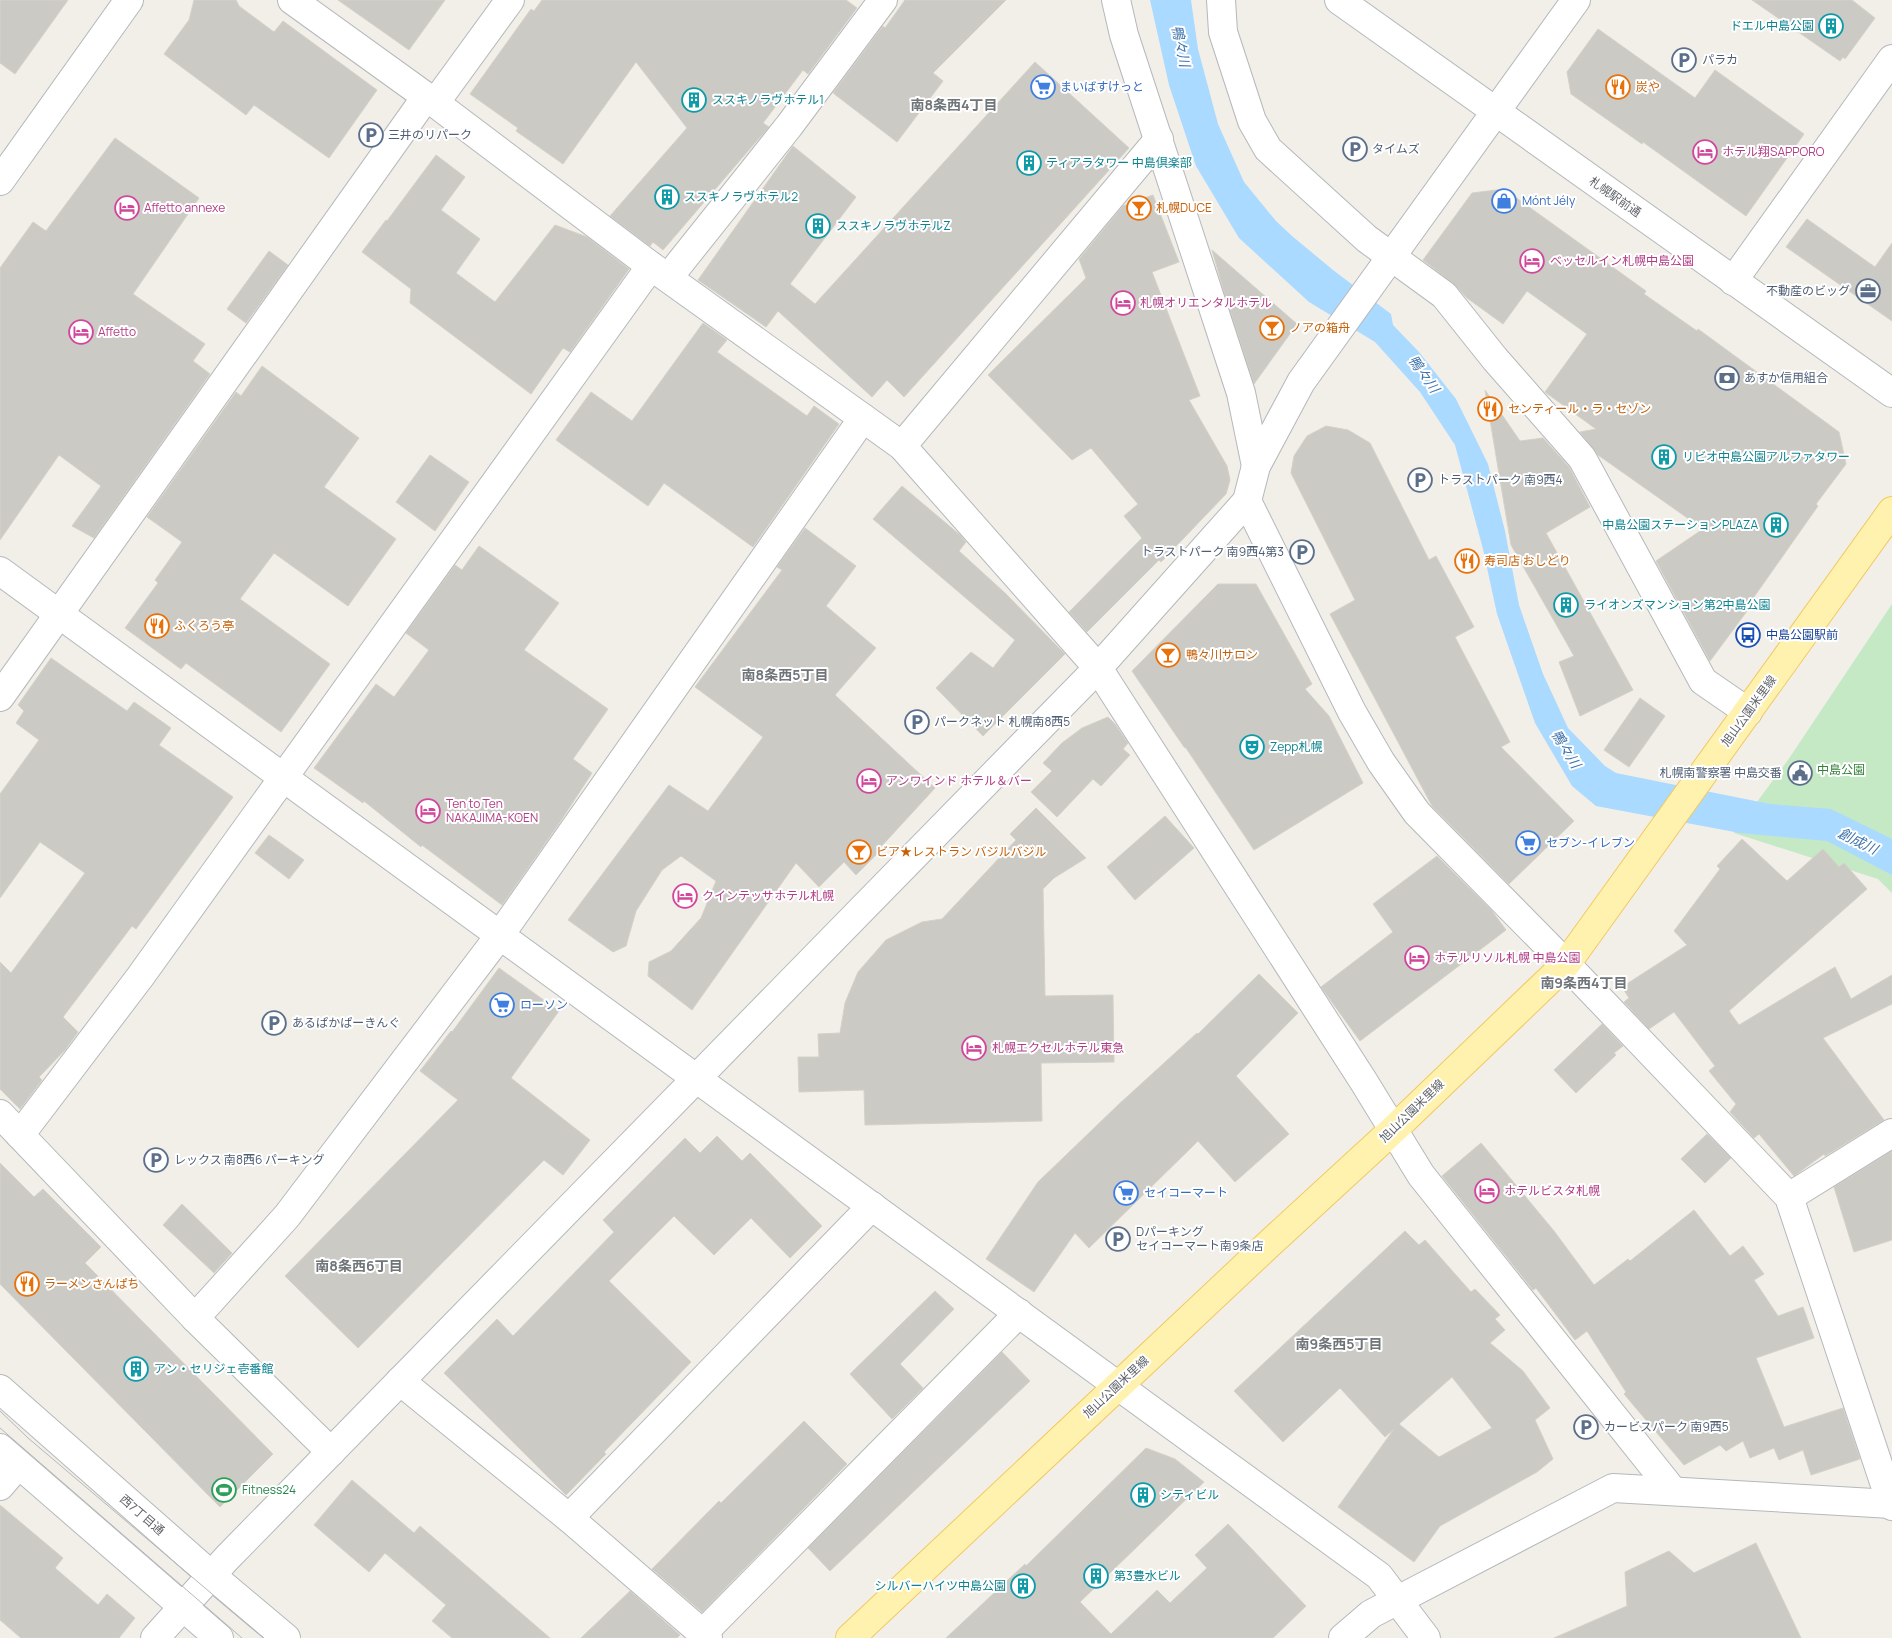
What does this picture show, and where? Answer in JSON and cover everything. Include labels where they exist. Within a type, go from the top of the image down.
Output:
[{"type":"main road","name":"旭山公園米里線","points":[[850,1638],[1393,1130],[1566,964],[1892,511]]},
{"type":"street","points":[[0,181],[129,0]]},
{"type":"street","points":[[292,0],[431,100],[660,272],[902,446],[1098,668],[1421,1175],[1673,1491]]},
{"type":"street","points":[[0,697],[431,100],[510,0]]},
{"type":"street","points":[[20,1134],[140,977],[283,777],[660,272],[790,126],[882,0]]},
{"type":"street","points":[[1116,0],[1124,35],[1241,393],[1256,466]]},
{"type":"street","points":[[1221,0],[1223,32],[1252,121],[1268,150],[1367,239],[1444,295],[1496,359],[1582,458],[1703,681],[1748,712]]},
{"type":"street","name":"札幌駅前通","points":[[1339,0],[1892,393]]},
{"type":"street","points":[[155,1638],[211,1575],[1098,668],[1247,501],[1256,466],[1301,382],[1576,0]]},
{"type":"street","points":[[1733,280],[1892,59]]},
{"type":"street","points":[[902,446],[1159,139]]},
{"type":"street","points":[[195,1318],[287,1216],[500,935],[863,418]]},
{"type":"street","points":[[1247,501],[1352,712],[1381,762],[1416,814],[1566,964],[1789,1197],[1892,1505],[1613,1488],[1371,1614],[1343,1638]]},
{"type":"street","points":[[0,571],[1380,1576],[1426,1638]]},
{"type":"street","points":[[0,1114],[195,1318],[331,1452]]},
{"type":"street","points":[[1789,1197],[1892,1133]]},
{"type":"street","points":[[569,1518],[872,1206]]},
{"type":"street","points":[[400,1381],[569,1518],[706,1636],[1019,1313]]},
{"type":"street","name":"西7丁目通","points":[[0,1390],[211,1575],[286,1638]]},
{"type":"street","points":[[0,1486],[9,1457],[219,1638]]},
{"type":"green space","name":"中島公園","points":[[1892,604],[1892,893],[1878,879],[1734,833],[1788,760]]},
{"type":"water","points":[[1150,0],[1191,0],[1198,49],[1218,124],[1244,182],[1276,221],[1292,236],[1391,314],[1393,325],[1419,352],[1456,399],[1488,464],[1505,531],[1519,605],[1543,674],[1568,728],[1605,766],[1616,773],[1770,804],[1831,809],[1892,839],[1892,875],[1827,841],[1740,833],[1596,806],[1572,786],[1535,723],[1497,614],[1483,549],[1455,445],[1420,392],[1375,342],[1309,302],[1239,238],[1196,166],[1169,85]]},
{"type":"building","points":[[0,0],[68,0],[15,74],[0,63]]},
{"type":"building","points":[[194,0],[236,0],[239,6],[274,32],[283,21],[377,90],[329,158],[254,105],[246,115],[164,54],[189,20]]},
{"type":"building","points":[[338,0],[445,0],[409,50]]},
{"type":"building","points":[[542,0],[846,0],[857,8],[808,74],[803,70],[763,123],[769,127],[663,250],[653,242],[650,246],[610,216],[687,128],[636,62],[563,164],[516,131],[518,128],[470,94],[531,9],[534,11]]},
{"type":"building","points":[[905,0],[1006,0],[933,73],[943,81],[897,142],[833,93]]},
{"type":"building","name":"ドエル中島公園","points":[[1752,0],[1852,0],[1875,18],[1845,59],[1843,57],[1840,61]]},
{"type":"building","points":[[1598,29],[1695,98],[1715,70],[1804,134],[1746,216],[1643,142],[1642,144],[1571,94],[1567,72]]},
{"type":"building","points":[[1035,62],[1129,148],[904,397],[887,380],[872,397],[778,311],[766,327],[698,280],[793,146],[856,197],[790,284],[815,304]]},
{"type":"building","points":[[115,138],[199,198],[133,294],[205,344],[193,361],[210,374],[94,538],[72,526],[101,486],[59,455],[0,540],[0,268],[33,222],[46,231]]},
{"type":"building","points":[[436,155],[465,177],[441,210],[480,239],[456,273],[495,302],[555,225],[587,237],[629,269],[570,352],[563,348],[531,394],[410,303],[411,289],[362,252]]},
{"type":"building","points":[[1504,189],[1646,291],[1644,294],[1697,331],[1698,329],[1839,432],[1846,464],[1816,504],[1818,506],[1754,597],[1756,599],[1710,661],[1656,561],[1703,529],[1598,455],[1580,432],[1596,429],[1545,392],[1587,334],[1527,291],[1503,324],[1467,298],[1453,283],[1423,260],[1472,193]]},
{"type":"building","points":[[1153,195],[1179,262],[1152,272],[1200,396],[1189,400],[1227,466],[1230,480],[1226,494],[1161,562],[1159,560],[1087,632],[1069,612],[1142,538],[1124,516],[1138,504],[1091,448],[1072,460],[988,375],[1086,278],[1079,259],[1123,206]]},
{"type":"building","points":[[1807,219],[1875,267],[1892,243],[1892,321],[1786,247]]},
{"type":"building","points":[[1212,250],[1297,324],[1254,384],[1224,292]]},
{"type":"building","points":[[269,251],[288,265],[246,323],[227,309]]},
{"type":"building","points":[[703,323],[727,340],[717,352],[807,416],[814,406],[839,424],[753,547],[664,483],[648,506],[556,440],[591,392],[632,421]]},
{"type":"building","points":[[262,366],[359,438],[324,487],[396,539],[348,606],[274,553],[240,599],[330,664],[281,732],[186,663],[181,669],[125,628],[158,583],[155,580],[182,542],[147,517],[236,392],[241,396]]},
{"type":"building","points":[[1485,390],[1520,441],[1543,438],[1569,467],[1590,507],[1546,533],[1633,690],[1580,716],[1559,662],[1574,656],[1511,545]]},
{"type":"building","points":[[1326,426],[1348,430],[1370,443],[1429,560],[1436,556],[1474,627],[1455,637],[1510,742],[1501,747],[1574,821],[1509,884],[1432,806],[1330,614],[1355,600],[1291,473],[1294,456],[1307,436]]},
{"type":"building","points":[[430,455],[469,482],[435,531],[396,502]]},
{"type":"building","points":[[902,486],[960,535],[966,542],[959,551],[1005,593],[1065,654],[983,736],[936,688],[971,652],[993,668],[1015,640],[873,519]]},
{"type":"building","points":[[805,528],[856,566],[826,606],[876,648],[835,695],[935,788],[878,850],[880,851],[856,875],[844,862],[819,887],[796,863],[692,1010],[648,976],[649,962],[671,951],[701,918],[716,881],[681,856],[662,870],[636,911],[626,946],[613,952],[568,920],[669,785],[708,811],[763,737],[695,687],[782,570],[777,567]]},
{"type":"building","points":[[479,546],[559,603],[524,650],[608,709],[573,759],[592,773],[502,905],[422,845],[421,847],[364,801],[363,803],[314,768],[376,684],[394,697],[429,650],[406,633],[455,565],[462,570]]},
{"type":"building","points":[[1218,584],[1256,584],[1312,684],[1305,689],[1329,716],[1363,783],[1254,850],[1132,671]]},
{"type":"building","points":[[51,658],[127,711],[134,702],[171,728],[159,745],[233,797],[136,929],[132,926],[63,1017],[78,1032],[65,1050],[39,1077],[42,1080],[20,1109],[0,1089],[0,962],[11,973],[85,873],[40,842],[0,898],[0,794],[39,740],[16,723],[24,711],[18,705]]},
{"type":"building","points":[[1640,698],[1665,716],[1629,767],[1604,750]]},
{"type":"building","points":[[1108,717],[1128,743],[1123,749],[1130,755],[1101,786],[1093,779],[1057,817],[1031,792],[1052,771],[1043,763],[1062,743],[1082,728]]},
{"type":"building","points":[[1036,808],[1086,858],[1054,878],[1043,889],[1045,996],[1113,995],[1114,1062],[1041,1063],[1042,1121],[865,1125],[864,1090],[799,1092],[798,1057],[819,1057],[818,1034],[840,1033],[845,1003],[858,972],[886,940],[922,922],[942,919],[1016,840],[1010,834]]},
{"type":"building","points":[[1165,816],[1194,848],[1135,900],[1107,867]]},
{"type":"building","points":[[269,835],[304,860],[289,879],[255,853]]},
{"type":"building","points":[[1742,839],[1787,881],[1823,849],[1839,867],[1844,863],[1867,889],[1729,1011],[1739,1025],[1835,967],[1851,999],[1892,975],[1892,1004],[1823,1038],[1884,1120],[1825,1156],[1824,1154],[1794,1176],[1759,1134],[1754,1138],[1730,1112],[1736,1104],[1709,1071],[1715,1066],[1674,1012],[1649,1029],[1624,1002],[1629,998],[1622,987],[1687,945],[1674,931],[1720,869],[1717,866]]},
{"type":"building","points":[[1437,856],[1492,911],[1506,930],[1360,1041],[1321,987],[1393,932],[1373,904]]},
{"type":"building","points":[[499,968],[559,1011],[511,1078],[590,1140],[563,1175],[544,1160],[358,1348],[285,1276],[458,1100],[420,1071],[452,1032]]},
{"type":"building","points":[[1259,974],[1298,1013],[1236,1076],[1289,1134],[1235,1182],[1198,1141],[1089,1248],[1075,1233],[1034,1292],[986,1259],[1038,1182],[1118,1105],[1198,1034]]},
{"type":"building","points":[[1602,1024],[1623,1046],[1576,1093],[1554,1070]]},
{"type":"building","points":[[1707,1134],[1731,1158],[1705,1183],[1681,1159]]},
{"type":"building","points":[[717,1136],[742,1161],[750,1153],[822,1226],[790,1258],[751,1218],[714,1255],[674,1216],[609,1281],[691,1362],[604,1452],[606,1454],[566,1495],[444,1373],[497,1319],[513,1336],[614,1232],[603,1220],[685,1138],[700,1153]]},
{"type":"building","points":[[1481,1143],[1554,1231],[1594,1285],[1628,1259],[1630,1261],[1694,1210],[1730,1256],[1743,1246],[1764,1274],[1754,1280],[1778,1316],[1803,1307],[1814,1338],[1756,1358],[1784,1427],[1843,1408],[1860,1459],[1811,1475],[1803,1450],[1779,1460],[1774,1448],[1750,1458],[1743,1441],[1726,1451],[1720,1445],[1684,1465],[1624,1394],[1626,1392],[1587,1331],[1575,1340],[1536,1288],[1533,1290],[1442,1176]]},
{"type":"building","points":[[1892,1151],[1892,1240],[1854,1252],[1834,1187]]},
{"type":"building","name":"アン・セリジェ壱番館","points":[[0,1163],[34,1197],[43,1189],[101,1247],[85,1263],[273,1454],[220,1507],[0,1284]]},
{"type":"building","points":[[182,1204],[232,1253],[214,1273],[163,1225]]},
{"type":"building","points":[[1405,1231],[1419,1245],[1425,1240],[1471,1292],[1475,1289],[1500,1315],[1495,1319],[1505,1330],[1490,1343],[1523,1371],[1550,1408],[1535,1420],[1553,1459],[1537,1472],[1440,1526],[1414,1562],[1338,1507],[1394,1429],[1385,1437],[1340,1388],[1283,1442],[1234,1391]],"holes":[[[1452,1377],[1492,1428],[1439,1457],[1399,1424]]]},
{"type":"building","points":[[935,1291],[954,1309],[900,1364],[923,1388],[892,1419],[850,1374]]},
{"type":"building","points":[[1002,1352],[1030,1381],[830,1571],[808,1548]]},
{"type":"building","points":[[804,1421],[847,1464],[702,1612],[652,1569],[719,1501],[721,1503]]},
{"type":"building","points":[[1146,1448],[1175,1459],[1204,1482],[1080,1602],[1111,1634],[1157,1590],[1170,1603],[1207,1568],[1195,1555],[1228,1524],[1306,1606],[1273,1638],[946,1638],[1025,1564],[1026,1566]]},
{"type":"building","points":[[352,1480],[414,1533],[420,1526],[550,1638],[452,1638],[432,1621],[446,1605],[385,1553],[369,1572],[314,1525]]},
{"type":"building","points":[[0,1505],[63,1558],[55,1568],[98,1605],[107,1594],[135,1618],[119,1638],[21,1638],[0,1620]]},
{"type":"building","points":[[1756,1543],[1801,1638],[1554,1638],[1627,1606],[1625,1572],[1669,1551],[1694,1573]]},
{"type":"building","points":[[630,1591],[680,1635],[677,1638],[581,1638]]},
{"type":"tram line","points":[[0,1411],[28,1438],[264,1638]]},
{"type":"tram line","points":[[0,1428],[242,1638]]},
{"type":"place","name":"ドエル中島公園","points":[[1831,26]]},
{"type":"place","name":"パラカ","points":[[1684,60]]},
{"type":"place","name":"まいばすけっと","points":[[1043,87]]},
{"type":"place","name":"炭や","points":[[1618,87]]},
{"type":"place","name":"ススキノラヴホテル1","points":[[694,100]]},
{"type":"place","name":"三井のリパーク","points":[[371,135]]},
{"type":"place","name":"タイムズ","points":[[1355,149]]},
{"type":"place","name":"ホテル翔SAPPORO","points":[[1705,152]]},
{"type":"place","name":"ティアラタワー 中島倶楽部","points":[[1029,163]]},
{"type":"place","name":"ススキノラヴホテル2","points":[[667,197]]},
{"type":"place","name":"Mónt Jély","points":[[1504,201]]},
{"type":"place","name":"Affetto annexe","points":[[127,208]]},
{"type":"place","name":"札幌DUCE","points":[[1139,208]]},
{"type":"place","name":"ススキノラヴホテルZ","points":[[818,226]]},
{"type":"place","name":"ベッセルイン札幌中島公園","points":[[1532,261]]},
{"type":"place","name":"不動産のビッグ","points":[[1868,291]]},
{"type":"place","name":"札幌オリエンタルホテル","points":[[1123,303]]},
{"type":"place","name":"ノアの箱舟","points":[[1272,328]]},
{"type":"place","name":"Affetto","points":[[81,332]]},
{"type":"place","name":"あすか信用組合","points":[[1727,378]]},
{"type":"place","name":"センティール・ラ・セゾン","points":[[1490,409]]},
{"type":"place","name":"リビオ中島公園アルファタワー","points":[[1664,457]]},
{"type":"place","name":"トラストパーク 南9西4","points":[[1420,480]]},
{"type":"place","name":"中島公園ステーションPLAZA","points":[[1776,525]]},
{"type":"place","name":"トラストパーク 南9西4第3","points":[[1302,552]]},
{"type":"place","name":"寿司店 おしどり","points":[[1467,561]]},
{"type":"place","name":"ライオンズマンション第2中島公園","points":[[1566,605]]},
{"type":"place","name":"ふくろう亭","points":[[157,626]]},
{"type":"place","name":"中島公園駅前","points":[[1748,635]]},
{"type":"place","name":"鴨々川サロン","points":[[1168,655]]},
{"type":"place","name":"パークネット 札幌南8西5","points":[[917,722]]},
{"type":"place","name":"Zepp札幌","points":[[1252,747]]},
{"type":"place","name":"札幌南警察署 中島交番","points":[[1800,773]]},
{"type":"place","name":"アンワインド ホテル＆バー","points":[[869,781]]},
{"type":"place","name":"Ten to Ten NAKAJIMA-KOEN","points":[[428,811]]},
{"type":"place","name":"セブン-イレブン","points":[[1528,843]]},
{"type":"place","name":"ビア★レストラン バジルバジル","points":[[859,852]]},
{"type":"place","name":"クインテッサホテル札幌","points":[[685,896]]},
{"type":"place","name":"ホテルリソル札幌 中島公園","points":[[1417,958]]},
{"type":"place","name":"ローソン","points":[[502,1005]]},
{"type":"place","name":"あるぱかぱーきんぐ","points":[[274,1023]]},
{"type":"place","name":"札幌エクセルホテル東急","points":[[974,1048]]},
{"type":"place","name":"レックス 南8西6 パーキング","points":[[156,1160]]},
{"type":"place","name":"ホテルビスタ札幌","points":[[1487,1191]]},
{"type":"place","name":"セイコーマート","points":[[1126,1193]]},
{"type":"place","name":"Dパーキング セイコーマート南9条店","points":[[1118,1239]]},
{"type":"place","name":"ラーメンさんぱち","points":[[27,1284]]},
{"type":"place","name":"アン・セリジェ壱番館","points":[[136,1369]]},
{"type":"place","name":"カービスパーク 南9西5","points":[[1586,1427]]},
{"type":"place","name":"Fitness24","points":[[224,1490]]},
{"type":"place","name":"シティビル","points":[[1143,1495]]},
{"type":"place","name":"第3豊水ビル","points":[[1096,1576]]},
{"type":"place","name":"シルバーハイツ中島公園","points":[[1023,1586]]},
{"type":"district","name":"南8条西4丁目","points":[[954,105]]},
{"type":"district","name":"南8条西5丁目","points":[[785,675]]},
{"type":"district","name":"南9条西4丁目","points":[[1584,983]]},
{"type":"district","name":"南8条西6丁目","points":[[359,1266]]},
{"type":"district","name":"南9条西5丁目","points":[[1339,1344]]},
{"type":"water label","name":"鴨々川","points":[[1181,46]]},
{"type":"water label","name":"鴨々川","points":[[1424,374]]},
{"type":"water label","name":"鴨々川","points":[[1566,749]]},
{"type":"water label","name":"創成川","points":[[1858,841]]}]
